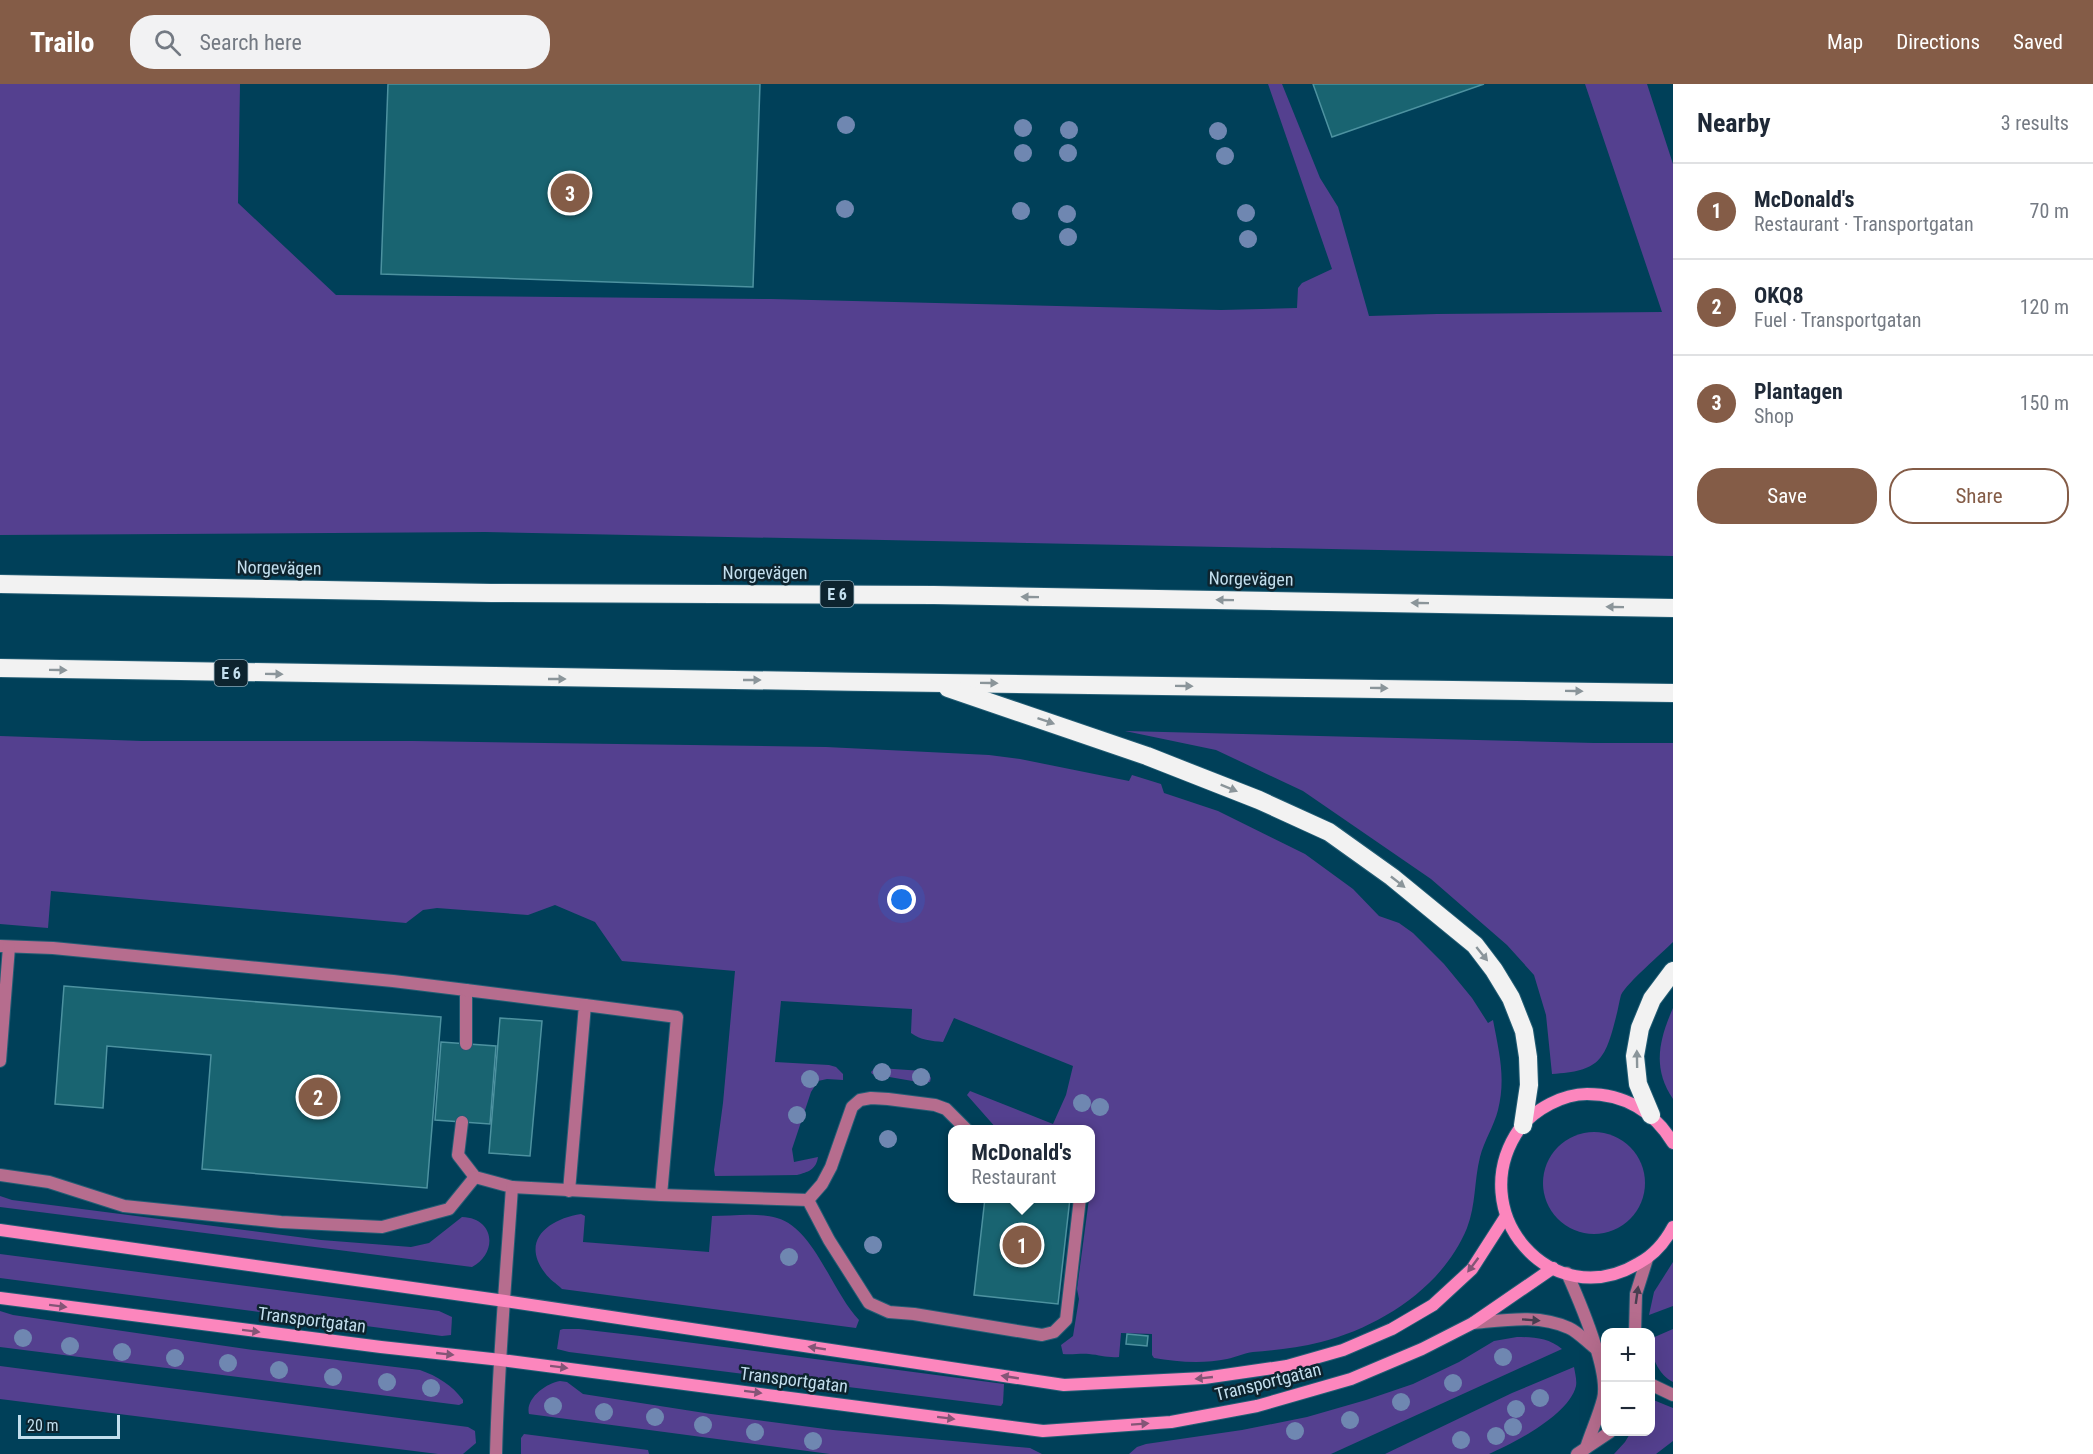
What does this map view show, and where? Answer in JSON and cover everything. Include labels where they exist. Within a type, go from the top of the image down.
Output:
[{"type":"highway","name":"Norgevägen","points":[[0,584],[503,593],[957,595],[1673,608]]},
{"type":"highway","name":"E 6","points":[[0,668],[499,678],[1673,693]]},
{"type":"highway","points":[[930,682],[1148,756],[1260,800],[1329,832],[1392,878],[1475,945],[1511,998],[1524,1030],[1528,1057],[1529,1085],[1523,1125]]},
{"type":"highway","points":[[1651,1115],[1638,1084],[1635,1056],[1640,1028],[1652,999],[1673,971]]},
{"type":"street","points":[[1673,1143],[1670,1133],[1651,1115],[1633,1103],[1617,1097],[1582,1094],[1565,1097],[1535,1113],[1512,1141],[1502,1168],[1501,1197],[1513,1233],[1524,1247],[1537,1259],[1553,1268],[1567,1274],[1584,1277],[1608,1275],[1632,1268],[1659,1248],[1673,1227]]},
{"type":"street","name":"Transportgatan","points":[[0,1230],[505,1301],[1064,1385],[1204,1378],[1287,1366],[1343,1350],[1392,1329],[1433,1305],[1472,1269],[1506,1216]]},
{"type":"street","name":"Transportgatan","points":[[0,1298],[370,1346],[501,1360],[1043,1431],[1171,1422],[1257,1406],[1351,1379],[1422,1349],[1473,1323],[1553,1268]]},
{"type":"lane","points":[[0,1061],[5,946],[52,948],[393,981],[677,1017],[661,1195]]},
{"type":"lane","points":[[466,990],[466,1044]]},
{"type":"lane","points":[[569,1191],[585,1005]]},
{"type":"lane","points":[[808,1200],[822,1184],[831,1167],[852,1107],[860,1100],[880,1098],[935,1105],[946,1108],[962,1125]]},
{"type":"lane","points":[[462,1122],[458,1155],[475,1177],[512,1187],[808,1200]]},
{"type":"lane","points":[[0,1175],[49,1182],[124,1206],[281,1222],[382,1227],[449,1209],[475,1177]]},
{"type":"lane","points":[[496,1454],[498,1381],[512,1187]]},
{"type":"lane","points":[[808,1200],[829,1240],[869,1303],[889,1312],[1042,1335],[1054,1332],[1066,1320],[1079,1203]]},
{"type":"lane","points":[[1635,1328],[1636,1294],[1647,1259]]},
{"type":"lane","points":[[1567,1274],[1584,1311],[1603,1374],[1604,1397],[1581,1451]]},
{"type":"lane","points":[[1473,1323],[1529,1318],[1551,1322],[1571,1328],[1595,1348]]},
{"type":"lane","points":[[1655,1386],[1673,1395]]},
{"type":"lane","points":[[1581,1451],[1603,1436]]},
{"type":"shaded area","points":[[0,84],[240,84],[238,203],[336,295],[771,299],[1221,310],[1297,308],[1298,288],[1302,283],[1332,269],[1268,84],[1282,84],[1320,178],[1338,207],[1369,316],[1662,312],[1585,84],[1647,84],[1673,164],[1673,556],[485,532],[0,535]]},
{"type":"shaded area","points":[[1125,731],[1673,743],[1673,942],[1637,976],[1621,995],[1608,1044],[1598,1061],[1580,1070],[1552,1074],[1546,1015],[1534,975],[1507,945],[1431,879],[1303,791],[1216,750]]},
{"type":"shaded area","points":[[0,736],[142,741],[413,741],[826,747],[989,755],[1129,781],[1132,775],[1161,784],[1164,793],[1218,811],[1305,854],[1353,889],[1379,916],[1399,923],[1413,933],[1444,964],[1472,998],[1488,1023],[1493,1020],[1501,1065],[1500,1098],[1496,1116],[1480,1157],[1467,1228],[1442,1269],[1407,1302],[1387,1315],[1343,1335],[1321,1342],[1209,1362],[1154,1358],[1152,1334],[1121,1333],[1119,1357],[1063,1354],[1061,1345],[1073,1336],[1088,1203],[1095,1203],[1095,1125],[993,1125],[967,1095],[970,1091],[1053,1124],[1066,1095],[1073,1066],[954,1018],[943,1042],[939,1042],[922,1039],[911,1033],[912,1009],[781,1001],[775,1062],[829,1065],[836,1067],[843,1074],[843,1080],[818,1081],[811,1092],[792,1149],[794,1162],[818,1157],[817,1161],[811,1170],[797,1175],[715,1176],[735,971],[622,961],[595,922],[555,905],[528,915],[437,908],[423,910],[406,923],[51,891],[48,928],[0,924]]},
{"type":"shaded area","points":[[1673,1008],[1673,1099],[1662,1076],[1660,1054],[1664,1031]]},
{"type":"shaded area","points":[[874,1069],[923,1071],[931,1078],[930,1082],[924,1083],[872,1074]]},
{"type":"shaded area","points":[[1594,1132],[1613,1136],[1630,1147],[1641,1164],[1645,1183],[1641,1202],[1630,1219],[1613,1230],[1594,1234],[1575,1230],[1558,1219],[1547,1202],[1543,1183],[1547,1164],[1558,1147],[1575,1136]]},
{"type":"shaded area","points":[[0,1196],[12,1200],[321,1240],[411,1247],[429,1243],[462,1217],[481,1223],[487,1230],[489,1245],[480,1261],[472,1267],[0,1207]]},
{"type":"shaded area","points":[[581,1214],[585,1216],[583,1242],[709,1252],[712,1216],[753,1215],[777,1218],[790,1224],[812,1247],[849,1308],[859,1320],[856,1328],[562,1289],[547,1275],[538,1261],[537,1241],[549,1226]]},
{"type":"shaded area","points":[[0,1254],[439,1311],[452,1317],[451,1335],[442,1336],[0,1278]]},
{"type":"shaded area","points":[[1673,1262],[1673,1306],[1649,1315],[1654,1292]]},
{"type":"shaded area","points":[[0,1311],[13,1315],[253,1350],[420,1370],[449,1385],[463,1400],[463,1403],[459,1405],[0,1347]]},
{"type":"shaded area","points":[[1673,1329],[1673,1382],[1656,1364],[1655,1337]]},
{"type":"shaded area","points":[[560,1330],[640,1336],[1004,1384],[1003,1403],[1001,1406],[569,1352],[557,1349]]},
{"type":"shaded area","points":[[1517,1337],[1546,1340],[1562,1349],[1331,1454],[1129,1454],[1137,1447],[1146,1444],[1242,1430],[1307,1417],[1366,1400],[1413,1384],[1459,1362],[1494,1341]]},
{"type":"shaded area","points":[[0,1366],[468,1427],[475,1431],[476,1443],[463,1454],[438,1454],[0,1399]]},
{"type":"shaded area","points":[[1574,1367],[1576,1386],[1563,1407],[1539,1427],[1500,1449],[1489,1454],[1385,1454],[1512,1393]]},
{"type":"shaded area","points":[[560,1381],[567,1382],[583,1394],[711,1414],[833,1430],[1030,1448],[1042,1454],[830,1454],[529,1414],[533,1397],[543,1388]]},
{"type":"shaded area","points":[[1655,1401],[1673,1408],[1673,1441],[1656,1454],[1614,1454],[1629,1436],[1655,1436]]},
{"type":"shaded area","points":[[524,1434],[648,1450],[649,1454],[521,1454],[521,1438]]},
{"type":"building","points":[[388,84],[760,84],[753,287],[381,274]]},
{"type":"building","points":[[1313,84],[1484,84],[1332,137]]},
{"type":"building","points":[[64,986],[441,1017],[427,1188],[202,1169],[211,1055],[107,1046],[103,1108],[55,1104]]},
{"type":"building","points":[[500,1018],[542,1021],[530,1156],[489,1153]]},
{"type":"building","points":[[441,1042],[496,1046],[490,1124],[435,1120]]},
{"type":"building","points":[[984,1203],[1069,1203],[1058,1304],[974,1295]]},
{"type":"building","points":[[1127,1334],[1148,1336],[1147,1346],[1126,1344]]},
{"type":"place","name":"Plantagen","points":[[570,193]]},
{"type":"place","name":"OKQ8","points":[[318,1097]]},
{"type":"place","name":"McDonald's","points":[[1022,1245]]}]
